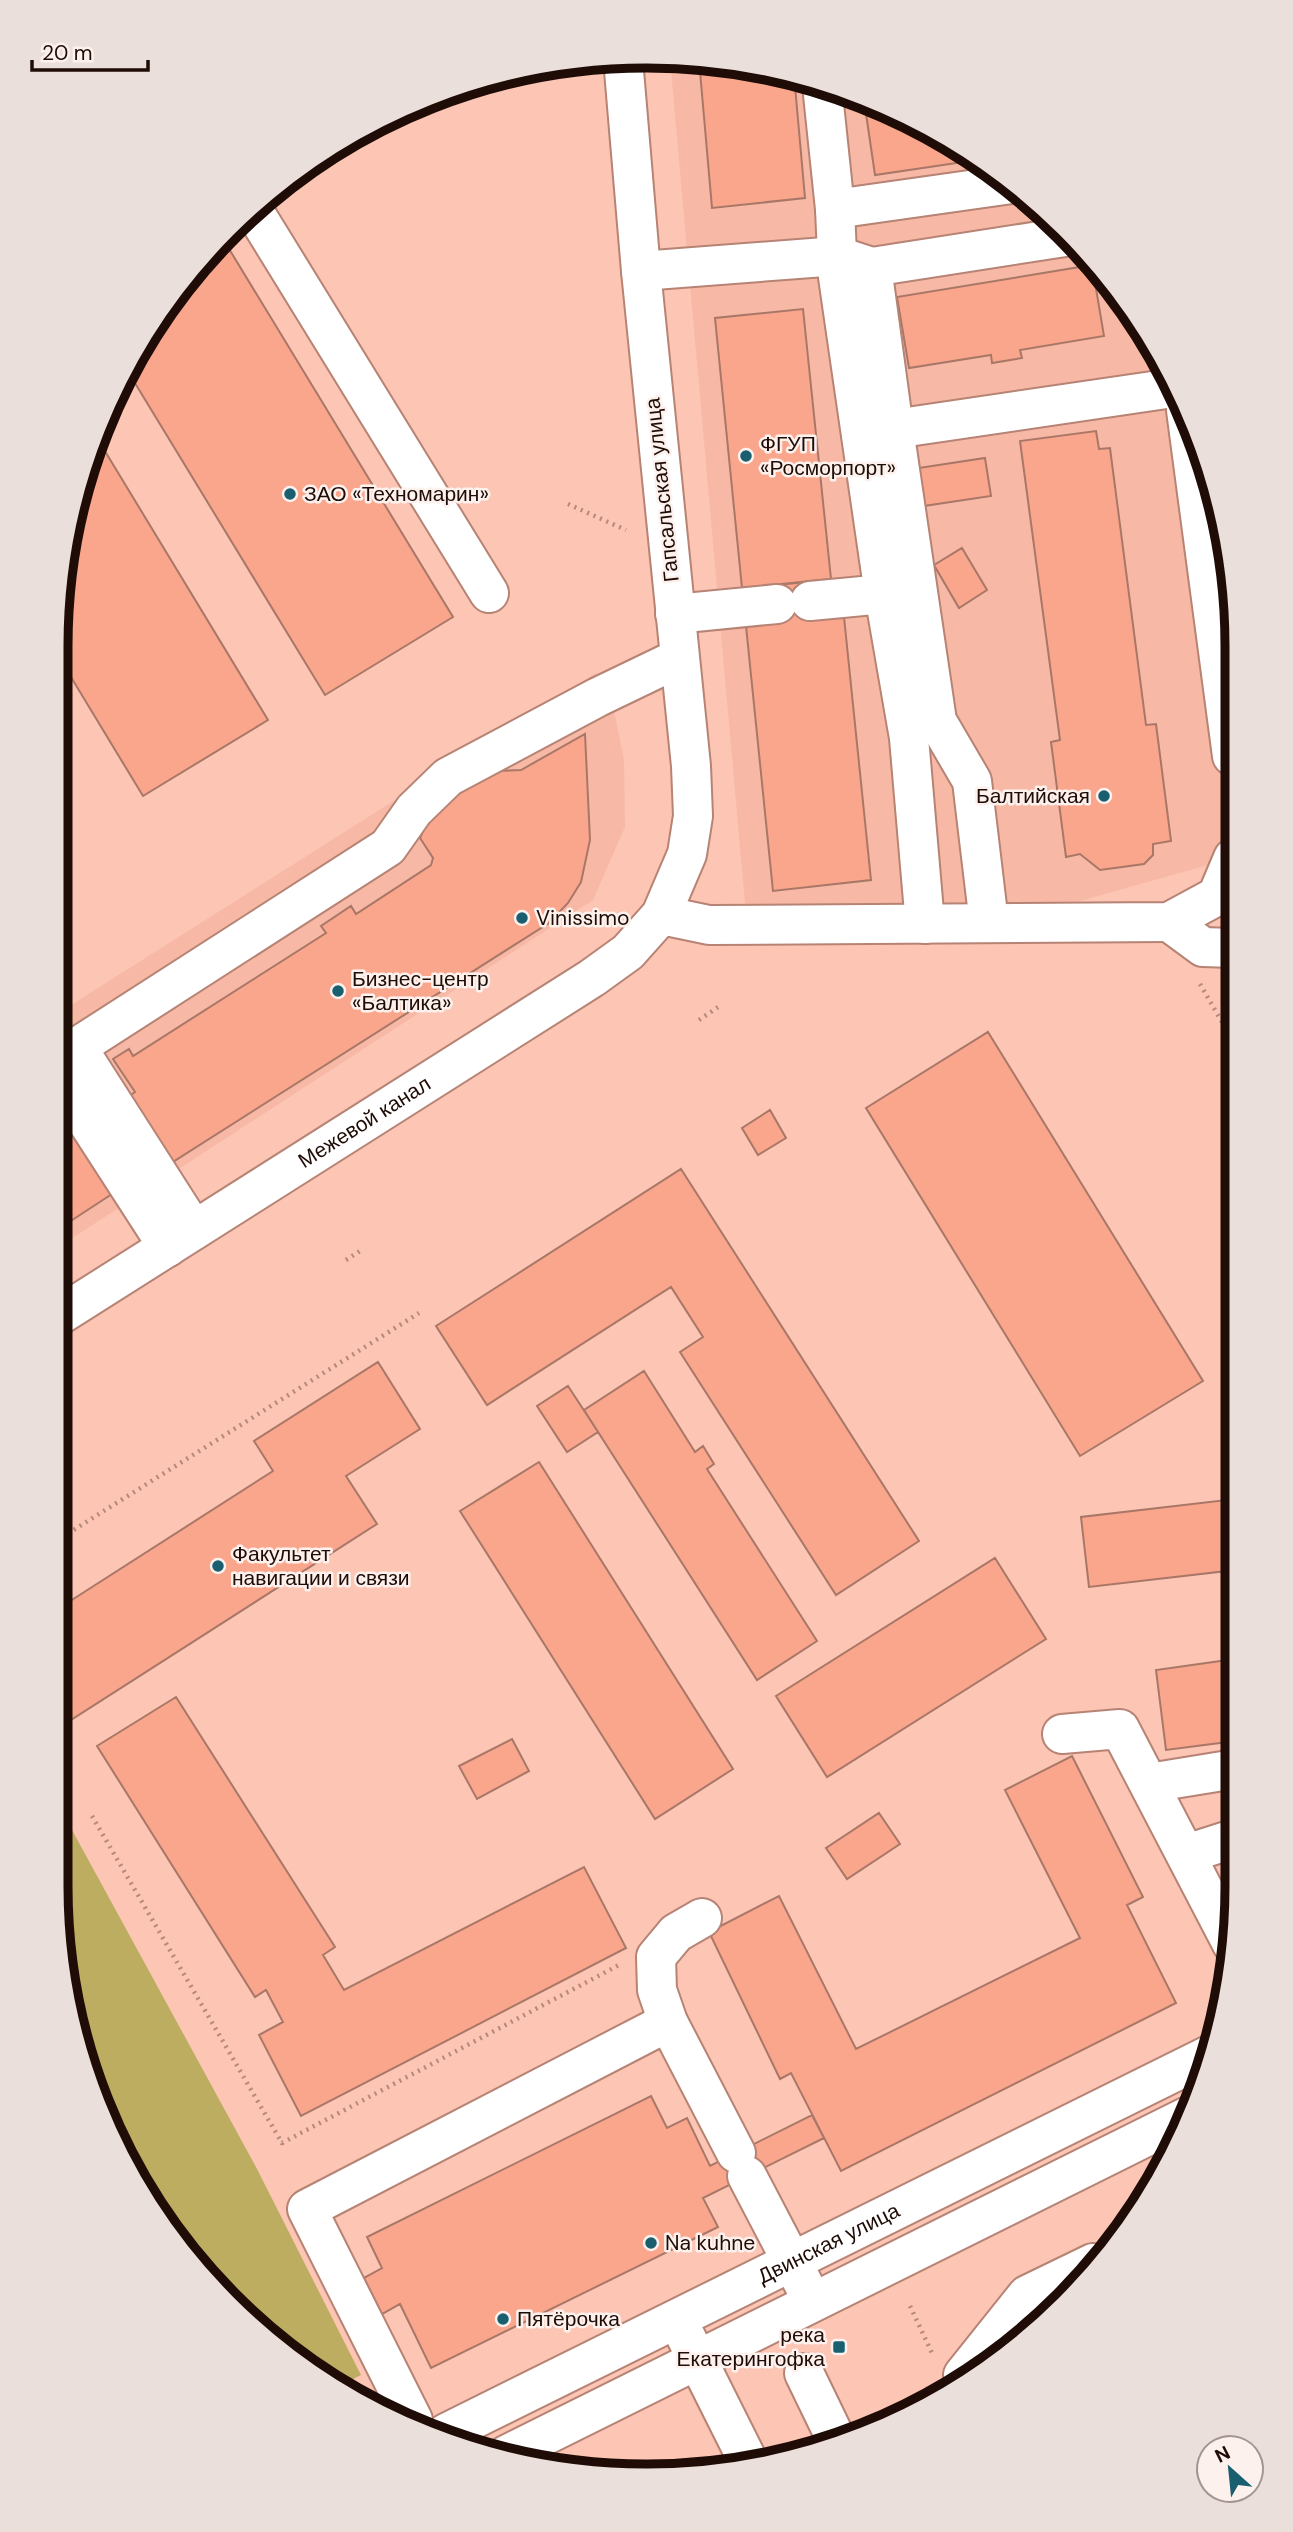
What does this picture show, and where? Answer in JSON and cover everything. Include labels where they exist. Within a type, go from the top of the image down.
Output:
[{"type":"street","name":"Гапсальская улица","points":[[624,69],[641,271],[691,766],[693,816],[687,854],[661,915]]},
{"type":"street","points":[[823,96],[835,209],[855,262],[894,429],[937,721],[972,781],[989,923]]},
{"type":"street","points":[[835,209],[996,186]]},
{"type":"street","points":[[258,218],[489,593]]},
{"type":"street","points":[[641,271],[855,262],[1055,238]]},
{"type":"street","points":[[855,262],[838,278],[884,594],[909,738],[925,924]]},
{"type":"street","points":[[894,429],[1164,389]]},
{"type":"street","points":[[1192,456],[1225,703]]},
{"type":"street","points":[[675,614],[884,594]]},
{"type":"street","points":[[181,1238],[77,1047],[388,846],[414,810],[448,777],[598,696],[679,658]]},
{"type":"street","points":[[661,915],[709,925],[1169,922],[1217,896],[1225,877]]},
{"type":"street","name":"Межевой канал","points":[[68,1310],[592,978],[628,952],[661,915]]},
{"type":"street","points":[[1169,922],[1203,947],[1225,948]]},
{"type":"street","points":[[68,1089],[181,1238]]},
{"type":"street","points":[[1062,1734],[1120,1729],[1224,1927]]},
{"type":"street","points":[[1149,1783],[1225,1771]]},
{"type":"street","points":[[1186,1854],[1225,1842]]},
{"type":"street","points":[[702,1918],[676,1933],[656,1957],[657,1990],[668,2022],[813,2303]]},
{"type":"street","points":[[409,2413],[307,2209],[668,2022]]},
{"type":"street","name":"Двинская улица","points":[[452,2430],[1197,2061]]},
{"type":"street","points":[[518,2449],[1173,2123]]},
{"type":"street","points":[[1109,2155],[1162,2147]]},
{"type":"street","points":[[973,2362],[1027,2295],[1078,2270]]},
{"type":"street","points":[[677,2319],[750,2454]]},
{"type":"street","points":[[804,2373],[833,2433]]},
{"type":"path","points":[[568,504],[626,530]]},
{"type":"path","points":[[699,1020],[721,1004]]},
{"type":"path","points":[[346,1260],[360,1251]]},
{"type":"path","points":[[68,1533],[419,1312]]},
{"type":"path","points":[[92,1816],[282,2143],[629,1960],[656,1957]]},
{"type":"path","points":[[910,2306],[919,2325]]},
{"type":"shaded area","points":[[671,69],[759,79],[796,88],[868,112],[936,146],[968,166],[1028,212],[1055,238],[1105,294],[1127,325],[1147,357],[1181,425],[1205,497],[1214,534],[1224,609],[1225,860],[1041,912],[746,915]]},
{"type":"shaded area","points":[[596,673],[614,711],[624,760],[625,827],[593,900],[68,1241],[68,1007]]},
{"type":"shaded area","points":[[72,1830],[256,2167],[361,2375],[349,2381],[294,2344],[265,2320],[212,2267],[188,2238],[146,2175],[112,2107],[88,2035],[79,1998],[69,1923],[68,1832]]},
{"type":"building","points":[[700,71],[759,79],[795,88],[805,198],[712,208]]},
{"type":"building","points":[[866,111],[936,146],[962,162],[875,175]]},
{"type":"building","name":"ЗАО «Техномарин»","points":[[228,248],[453,617],[325,695],[133,381],[166,325],[188,294]]},
{"type":"building","points":[[1082,267],[1095,282],[1104,336],[1020,350],[1022,358],[992,363],[991,355],[909,368],[897,297]]},
{"type":"building","points":[[803,309],[831,579],[742,588],[715,318]]},
{"type":"building","points":[[1096,431],[1099,449],[1110,448],[1146,725],[1156,724],[1171,841],[1153,844],[1153,855],[1144,864],[1100,870],[1080,854],[1066,857],[1051,742],[1060,740],[1020,441]]},
{"type":"building","points":[[103,449],[268,720],[143,796],[68,672],[69,609],[73,571],[88,497]]},
{"type":"building","points":[[985,458],[991,496],[917,507],[912,469]]},
{"type":"building","points":[[962,548],[987,590],[959,608],[934,565]]},
{"type":"building","points":[[808,582],[811,620],[844,617],[871,880],[773,891],[746,626],[779,623],[775,585]]},
{"type":"building","name":"Бизнес-центр «Балтика»","points":[[585,734],[590,840],[581,882],[568,903],[549,923],[168,1165],[126,1098],[135,1092],[113,1059],[129,1049],[133,1056],[326,933],[321,926],[351,906],[356,914],[431,865],[433,858],[420,838],[432,810],[469,779],[496,771],[521,770]]},
{"type":"building","points":[[988,1032],[1203,1381],[1080,1456],[866,1108]]},
{"type":"building","points":[[770,1110],[786,1138],[758,1155],[742,1128]]},
{"type":"building","points":[[68,1118],[115,1192],[68,1223]]},
{"type":"building","points":[[681,1169],[919,1541],[836,1595],[680,1352],[703,1337],[671,1287],[487,1405],[436,1326]]},
{"type":"building","name":"Факультет навигации и связи","points":[[378,1362],[420,1429],[346,1476],[377,1524],[68,1722],[68,1602],[273,1471],[254,1441]]},
{"type":"building","points":[[644,1371],[695,1452],[703,1446],[714,1464],[707,1469],[817,1641],[757,1680],[584,1410]]},
{"type":"building","points":[[568,1386],[598,1432],[567,1452],[537,1406]]},
{"type":"building","points":[[539,1462],[733,1769],[655,1819],[460,1511]]},
{"type":"building","points":[[1225,1500],[1225,1571],[1089,1587],[1081,1517]]},
{"type":"building","points":[[995,1558],[1046,1639],[827,1777],[776,1696]]},
{"type":"building","points":[[1225,1660],[1225,1742],[1166,1750],[1156,1670]]},
{"type":"building","points":[[176,1697],[335,1947],[323,1955],[344,1990],[584,1867],[626,1948],[301,2116],[259,2035],[283,2022],[266,1990],[255,1997],[97,1746]]},
{"type":"building","points":[[512,1739],[529,1771],[477,1799],[459,1766]]},
{"type":"building","points":[[1072,1756],[1143,1897],[1127,1905],[1176,2003],[841,2171],[791,2073],[780,2079],[709,1932],[779,1896],[856,2049],[1080,1938],[1005,1790]]},
{"type":"building","points":[[879,1813],[900,1844],[847,1879],[826,1848]]},
{"type":"building","points":[[651,2096],[667,2128],[687,2118],[710,2166],[812,2115],[824,2138],[703,2198],[718,2227],[431,2368],[400,2304],[382,2314],[364,2278],[382,2268],[367,2237]]},
{"type":"place","name":"ФГУП «Росморпорт»","points":[[746,456]]},
{"type":"place","name":"ЗАО «Техномарин»","points":[[290,494]]},
{"type":"place","name":"Балтийская","points":[[1104,796]]},
{"type":"place","name":"Vinissimo","points":[[522,918]]},
{"type":"place","name":"Бизнес-центр «Балтика»","points":[[338,991]]},
{"type":"place","name":"Факультет навигации и связи","points":[[218,1566]]},
{"type":"place","name":"Na kuhne","points":[[651,2243]]},
{"type":"place","name":"Пятёрочка","points":[[503,2319]]},
{"type":"place","name":"река Екатерингофка","points":[[839,2347]]}]
